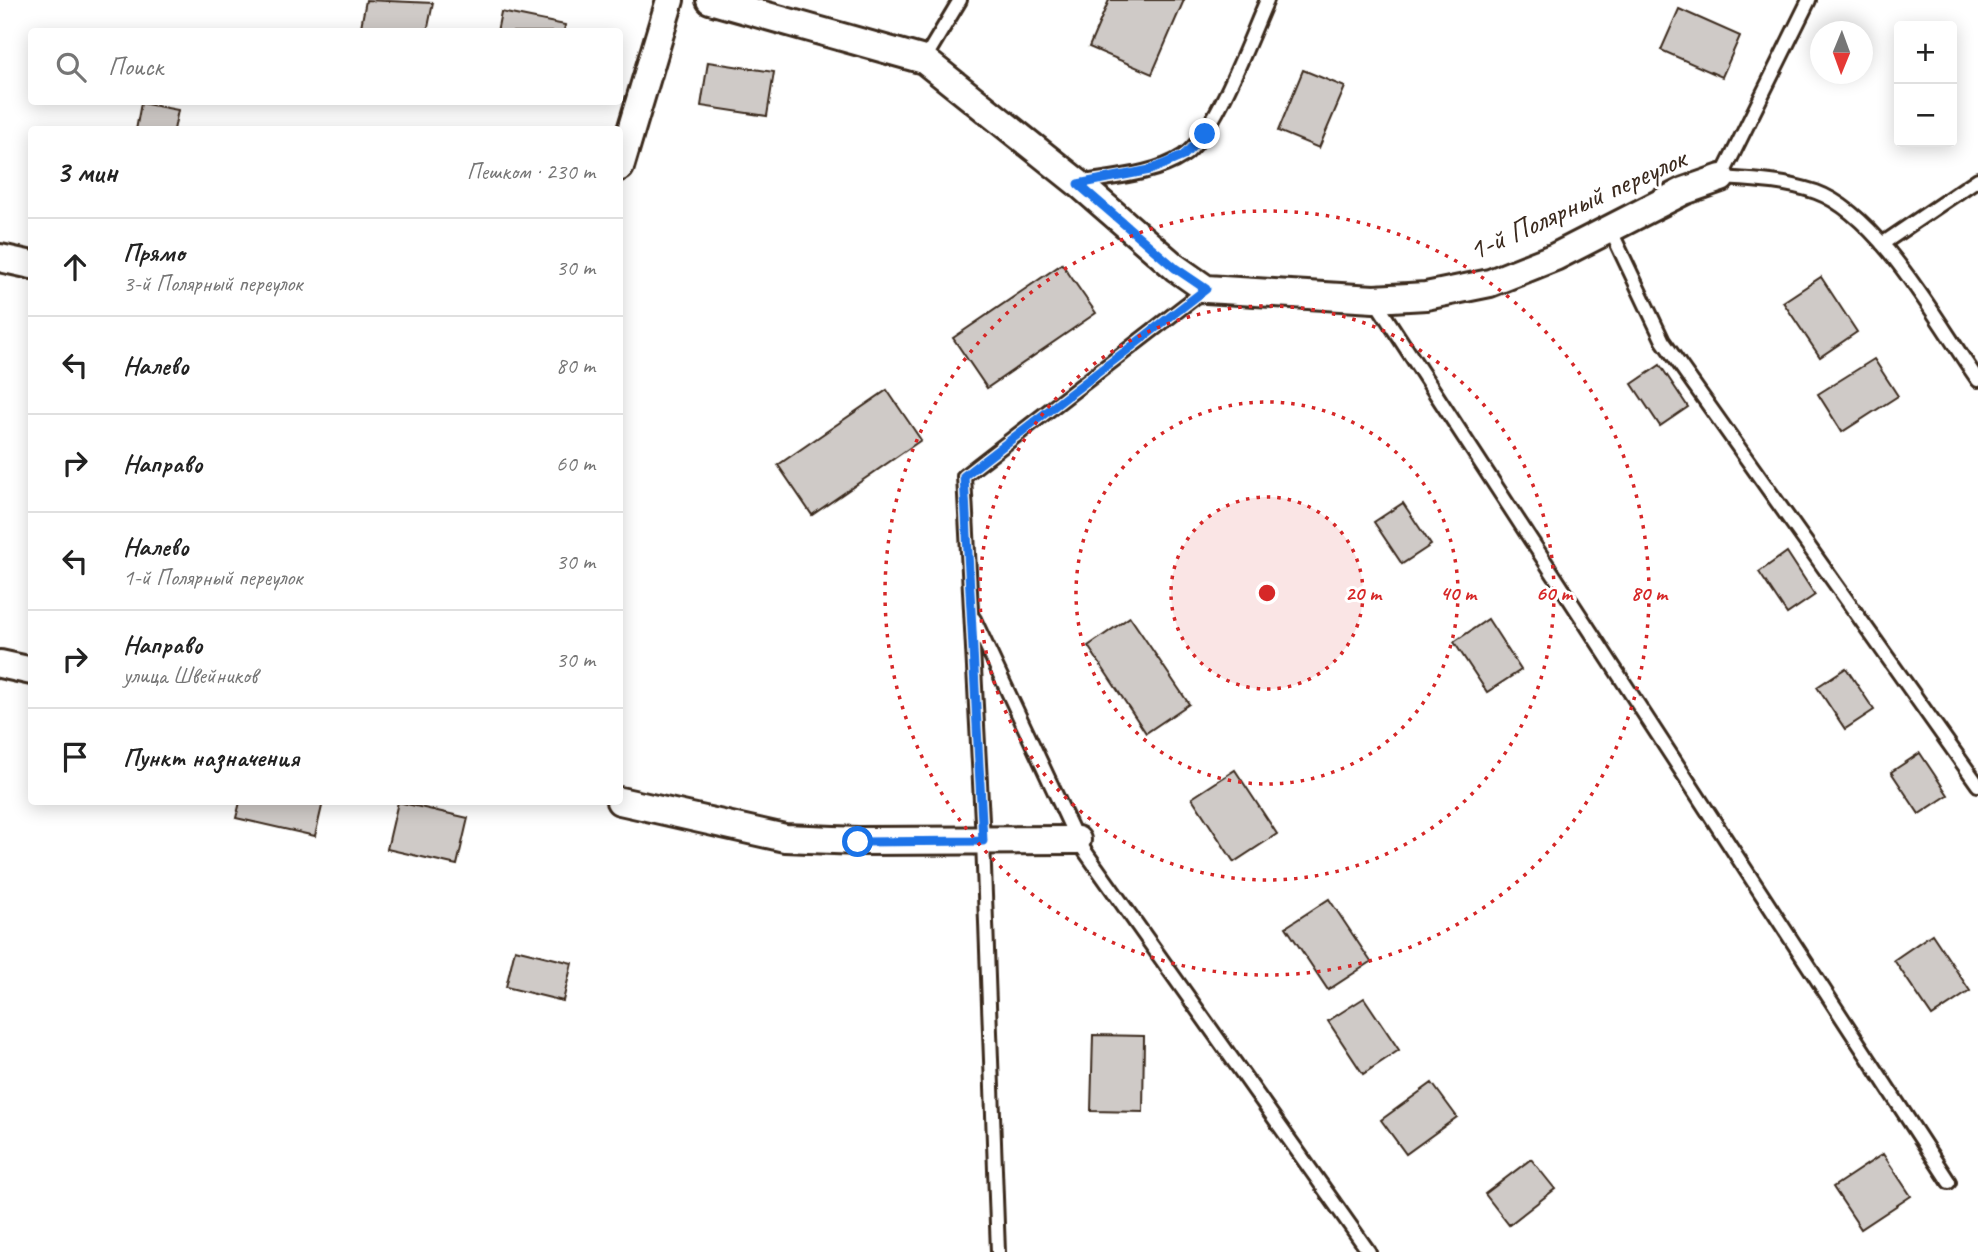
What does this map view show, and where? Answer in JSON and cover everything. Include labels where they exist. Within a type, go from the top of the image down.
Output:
[{"type":"street","points":[[623,157],[670,0]]},
{"type":"street","points":[[710,0],[924,60],[1078,184],[1175,268],[1206,289]]},
{"type":"street","name":"1-й Полярный переулок","points":[[1206,289],[1374,299],[1426,296],[1490,283],[1555,257],[1684,191],[1721,178]]},
{"type":"street","points":[[0,258],[28,264]]},
{"type":"street","points":[[0,664],[28,670]]},
{"type":"street","points":[[623,802],[785,838],[858,842],[1077,840]]},
{"type":"lane","points":[[924,60],[960,0]]},
{"type":"lane","points":[[1078,184],[1150,170],[1183,156],[1205,134],[1268,0]]},
{"type":"lane","points":[[1809,0],[1721,178],[1777,181],[1819,193],[1861,219],[1882,244],[1978,380]]},
{"type":"lane","points":[[1882,244],[1978,178]]},
{"type":"lane","points":[[1610,229],[1663,341],[1978,785]]},
{"type":"lane","points":[[998,1252],[983,841],[964,476],[1206,289]]},
{"type":"lane","points":[[1374,299],[1949,1182]]},
{"type":"lane","points":[[971,612],[1077,840],[1369,1252]]},
{"type":"building","points":[[366,0],[433,3],[428,28],[361,28]]},
{"type":"building","points":[[1109,0],[1184,0],[1152,74],[1089,47]]},
{"type":"building","points":[[1679,9],[1740,36],[1722,77],[1661,50]]},
{"type":"building","points":[[501,12],[565,25],[565,28],[498,28]]},
{"type":"building","points":[[708,62],[774,72],[767,116],[701,106]]},
{"type":"building","points":[[1303,70],[1345,87],[1319,148],[1278,131]]},
{"type":"building","points":[[141,105],[178,110],[175,126],[137,126]]},
{"type":"building","points":[[1062,264],[1096,313],[987,388],[953,338]]},
{"type":"building","points":[[1821,277],[1857,332],[1820,357],[1783,302]]},
{"type":"building","points":[[1874,359],[1898,396],[1842,432],[1818,394]]},
{"type":"building","points":[[1660,365],[1688,407],[1660,426],[1632,384]]},
{"type":"building","points":[[887,390],[921,440],[812,515],[778,465]]},
{"type":"building","points":[[1403,503],[1431,545],[1402,564],[1374,522]]},
{"type":"building","points":[[1787,552],[1815,595],[1787,614],[1759,572]]},
{"type":"building","points":[[1130,617],[1189,704],[1146,733],[1088,646]]},
{"type":"building","points":[[1488,619],[1521,670],[1487,692],[1454,642]]},
{"type":"building","points":[[1846,668],[1874,710],[1845,729],[1817,687]]},
{"type":"building","points":[[1920,753],[1948,795],[1919,814],[1891,772]]},
{"type":"building","points":[[1235,770],[1277,834],[1234,862],[1192,798]]},
{"type":"building","points":[[239,805],[322,805],[315,836],[236,818]]},
{"type":"building","points":[[397,805],[411,805],[468,818],[457,865],[387,849]]},
{"type":"building","points":[[1329,899],[1371,962],[1328,990],[1286,927]]},
{"type":"building","points":[[1932,934],[1970,991],[1932,1016],[1894,960]]},
{"type":"building","points":[[515,949],[572,963],[563,1001],[506,987]]},
{"type":"building","points":[[1364,998],[1399,1050],[1363,1074],[1328,1021]]},
{"type":"building","points":[[1093,1035],[1144,1036],[1143,1112],[1091,1111]]},
{"type":"building","points":[[1432,1083],[1457,1117],[1406,1154],[1381,1120]]},
{"type":"building","points":[[1883,1154],[1911,1196],[1861,1229],[1833,1187]]},
{"type":"building","points":[[1531,1159],[1555,1189],[1509,1225],[1485,1194]]},
{"type":"route","points":[[858,842],[983,841],[964,476],[1206,289],[1175,268],[1078,184],[1150,170],[1183,156],[1205,134]]}]
